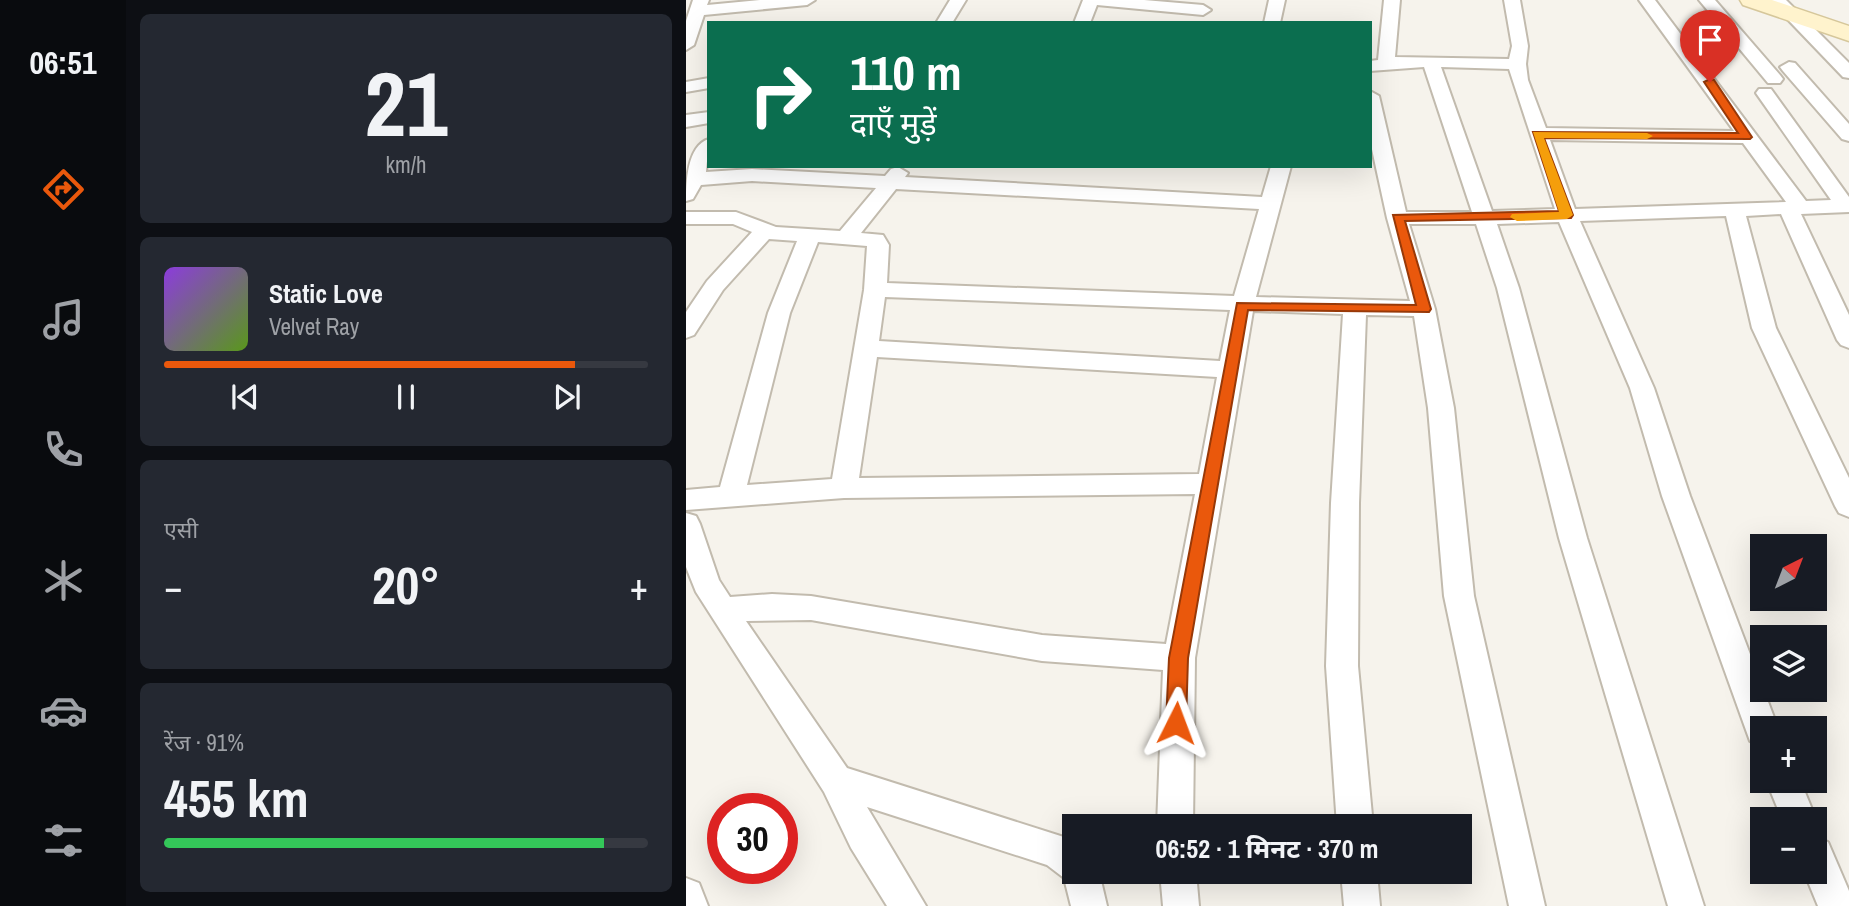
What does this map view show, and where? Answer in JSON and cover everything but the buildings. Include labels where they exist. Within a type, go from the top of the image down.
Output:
[{"type":"street","points":[[691,49],[699,6],[807,0]]},
{"type":"street","points":[[945,21],[958,0]]},
{"type":"street","points":[[1083,21],[1091,0],[1202,11]]},
{"type":"street","points":[[1272,21],[1277,0]]},
{"type":"street","points":[[1392,0],[1378,64],[1517,64]]},
{"type":"street","points":[[1512,0],[1520,46],[1517,64],[1519,80],[1537,134],[1567,215],[1642,388],[1676,496],[1757,716]]},
{"type":"street","points":[[1647,0],[1688,52],[1794,208],[1849,340]]},
{"type":"street","points":[[1707,0],[1776,79],[1849,135]]},
{"type":"street","points":[[1751,0],[1784,7],[1849,34]]},
{"type":"street","points":[[1784,7],[1849,73]]},
{"type":"street","points":[[1432,62],[1508,288],[1573,538],[1686,906]]},
{"type":"street","points":[[1397,218],[1483,218],[1847,206],[1776,79]]},
{"type":"street","points":[[686,87],[707,83]]},
{"type":"street","points":[[1372,105],[1397,218],[1424,309],[1441,408],[1459,596],[1515,841],[1527,906]]},
{"type":"street","points":[[686,121],[707,117]]},
{"type":"street","points":[[1537,134],[1746,137]]},
{"type":"street","points":[[691,181],[707,149]]},
{"type":"street","points":[[846,237],[902,168]]},
{"type":"street","points":[[1175,814],[1179,658],[1242,306],[1280,168]]},
{"type":"street","points":[[691,181],[756,171],[889,183],[1269,204]]},
{"type":"street","points":[[1735,211],[1764,328],[1849,506]]},
{"type":"street","points":[[686,218],[736,218],[764,230],[810,236],[870,238],[877,245],[874,290],[844,488]]},
{"type":"street","points":[[686,330],[715,286],[764,230]]},
{"type":"street","points":[[731,495],[779,313],[810,236]]},
{"type":"street","points":[[874,290],[1026,294],[1242,306],[1424,309]]},
{"type":"street","points":[[1354,814],[1342,666],[1345,503],[1355,308]]},
{"type":"street","points":[[866,348],[1232,370]]},
{"type":"street","points":[[686,500],[844,488],[1211,484]]},
{"type":"street","points":[[686,524],[706,584],[836,781],[863,836],[908,906]]},
{"type":"street","points":[[722,610],[772,606],[811,608],[1042,648],[1179,658]]},
{"type":"street","points":[[836,781],[1062,855]]},
{"type":"street","points":[[1827,883],[1837,906]]},
{"type":"street","points":[[1083,884],[1089,906]]},
{"type":"street","points":[[1179,884],[1181,906]]},
{"type":"street","points":[[1360,884],[1362,906]]},
{"type":"street","points":[[686,896],[690,906]]},
{"type":"slow traffic","points":[[1517,217],[1567,215],[1537,134],[1647,136]]},
{"type":"route","points":[[1176,723],[1179,658],[1242,306],[1424,309],[1397,218],[1567,215],[1537,134],[1746,137],[1710,82]]}]
